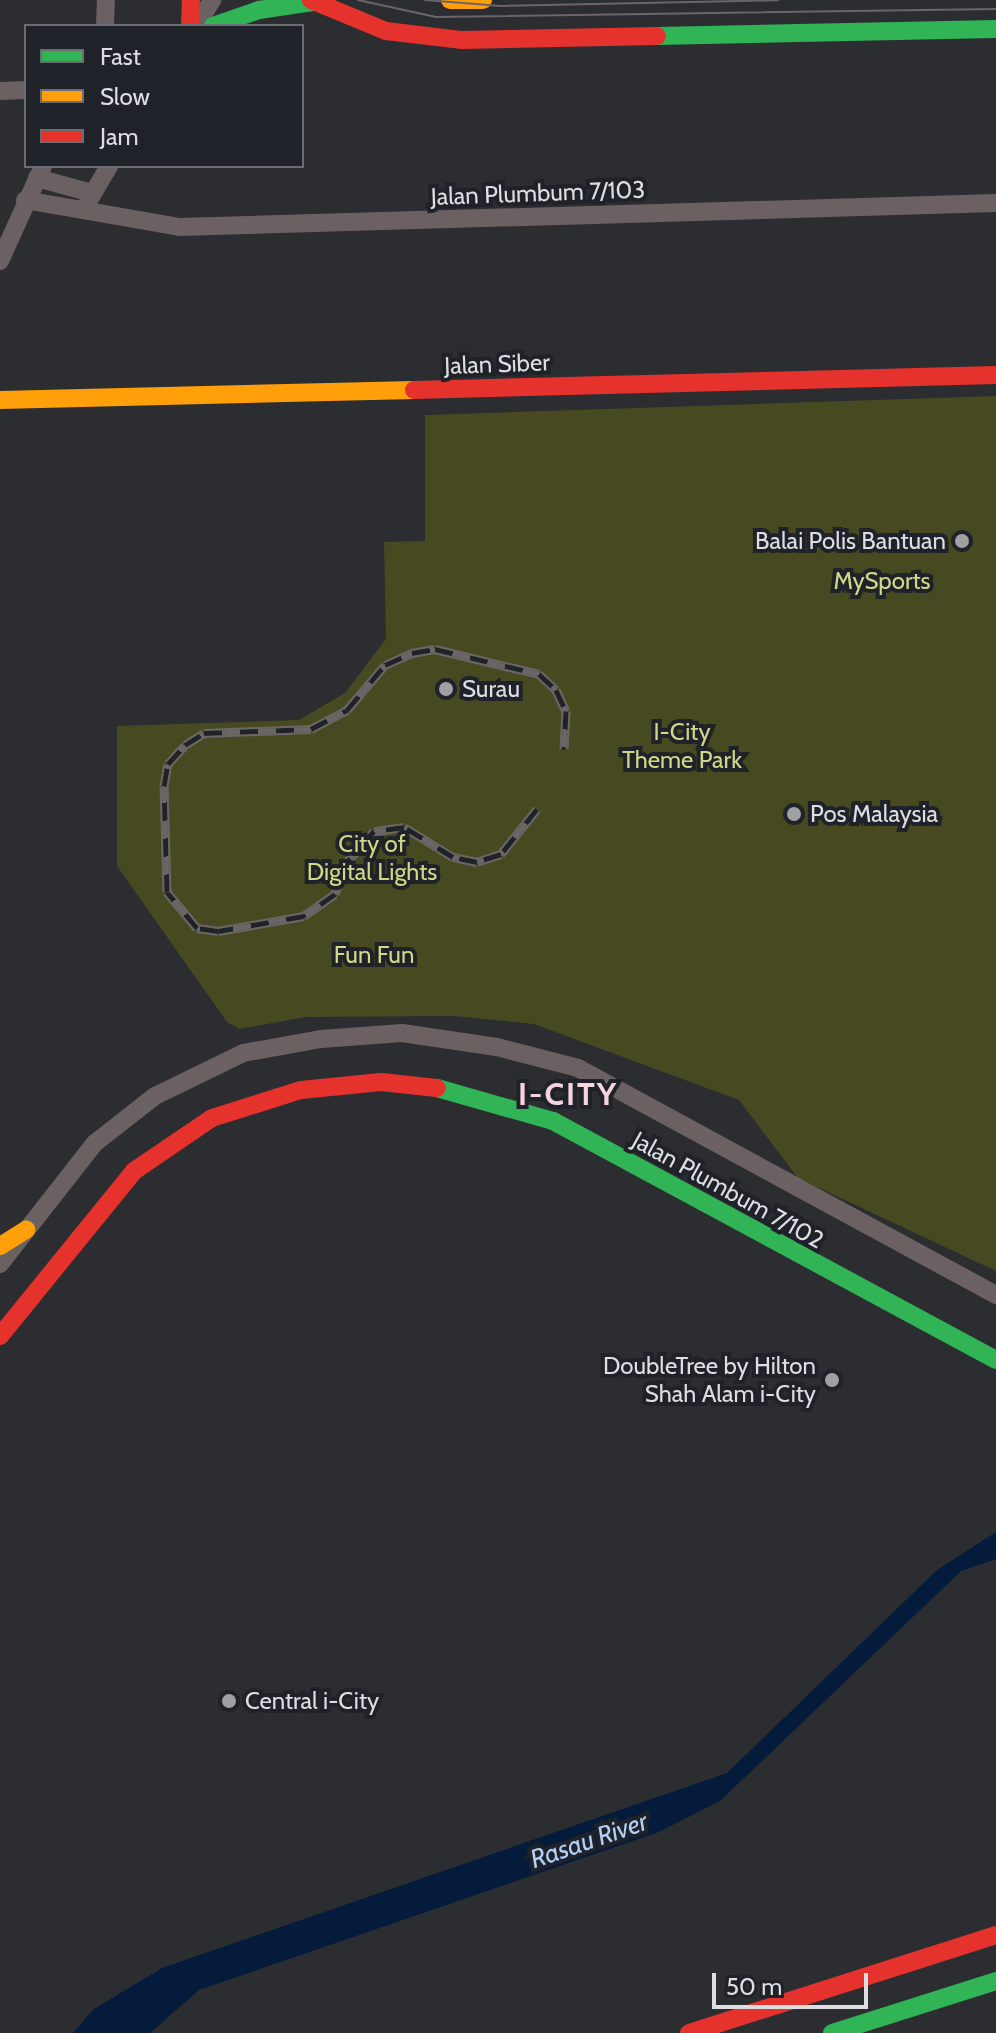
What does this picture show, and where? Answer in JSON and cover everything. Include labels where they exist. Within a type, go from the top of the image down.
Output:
[{"type":"main road","points":[[191,0],[193,24]]},
{"type":"main road","points":[[450,0],[483,0]]},
{"type":"main road","points":[[219,24],[259,10],[312,1],[386,31],[462,40],[996,29]]},
{"type":"main road","name":"Jalan Siber","points":[[0,400],[996,375]]},
{"type":"main road","name":"Jalan Plumbum 7/102","points":[[0,1336],[134,1171],[212,1118],[301,1090],[381,1082],[450,1090],[553,1121],[996,1360]]},
{"type":"main road","points":[[0,1246],[26,1230]]},
{"type":"main road","points":[[689,2033],[996,1935]]},
{"type":"main road","points":[[832,2033],[996,1981]]},
{"type":"main road","points":[[886,2033],[902,2011]]},
{"type":"street","points":[[105,24],[106,0]]},
{"type":"street","points":[[194,24],[212,0]]},
{"type":"street","points":[[0,91],[24,90]]},
{"type":"street","points":[[84,211],[108,168]]},
{"type":"street","points":[[0,261],[40,172],[92,193]]},
{"type":"street","name":"Jalan Plumbum 7/103","points":[[25,200],[180,227],[996,203]]},
{"type":"street","name":"Jalan Plumbum 7/102","points":[[0,1264],[95,1143],[155,1096],[243,1053],[321,1039],[402,1033],[497,1047],[578,1068],[996,1295]]},
{"type":"green space","name":"I-City Theme Park","points":[[996,396],[996,1271],[798,1178],[739,1100],[534,1024],[454,1016],[305,1017],[240,1029],[227,1022],[117,866],[117,726],[299,720],[345,693],[386,639],[384,542],[425,541],[425,415]]},
{"type":"water","name":"Rasau River","points":[[996,1532],[996,1559],[961,1571],[720,1801],[659,1832],[199,1990],[150,2033],[73,2033],[94,2009],[162,1968],[727,1773],[937,1570]]},
{"type":"tram line","points":[[358,0],[436,17],[996,9]]},
{"type":"tram line","points":[[425,0],[501,6],[778,0]]},
{"type":"railway","points":[[537,809],[501,854],[477,862],[453,857],[404,827],[374,831],[348,861],[335,894],[304,916],[218,931],[197,928],[167,892],[164,786],[168,764],[185,745],[204,733],[311,729],[347,710],[385,665],[412,653],[435,649],[539,674],[556,690],[566,711],[564,749]]},
{"type":"traffic: fast","points":[[219,24],[259,10],[314,2]]},
{"type":"traffic: fast","points":[[657,36],[996,29]]},
{"type":"traffic: fast","points":[[437,1088],[553,1121],[996,1360]]},
{"type":"traffic: fast","points":[[832,2033],[996,1981]]},
{"type":"traffic: slow","points":[[450,0],[483,0]]},
{"type":"traffic: slow","points":[[0,400],[414,390]]},
{"type":"traffic: slow","points":[[0,1246],[26,1230]]},
{"type":"traffic: jam","points":[[190,24],[191,0]]},
{"type":"traffic: jam","points":[[311,0],[386,31],[462,40],[657,36]]},
{"type":"traffic: jam","points":[[414,390],[996,375]]},
{"type":"traffic: jam","points":[[0,1336],[134,1171],[212,1118],[301,1090],[381,1082],[437,1088]]},
{"type":"traffic: jam","points":[[689,2033],[996,1935]]},
{"type":"place","name":"Balai Polis Bantuan","points":[[962,541]]},
{"type":"place","name":"Surau","points":[[446,689]]},
{"type":"place","name":"Pos Malaysia","points":[[794,814]]},
{"type":"place","name":"DoubleTree by Hilton Shah Alam i-City","points":[[832,1380]]},
{"type":"place","name":"Central i-City","points":[[229,1701]]},
{"type":"district","name":"I-CITY","points":[[568,1094]]},
{"type":"park label","name":"MySports","points":[[882,581]]},
{"type":"park label","name":"City of Digital Lights","points":[[372,858]]},
{"type":"park label","name":"Fun Fun","points":[[374,955]]}]
